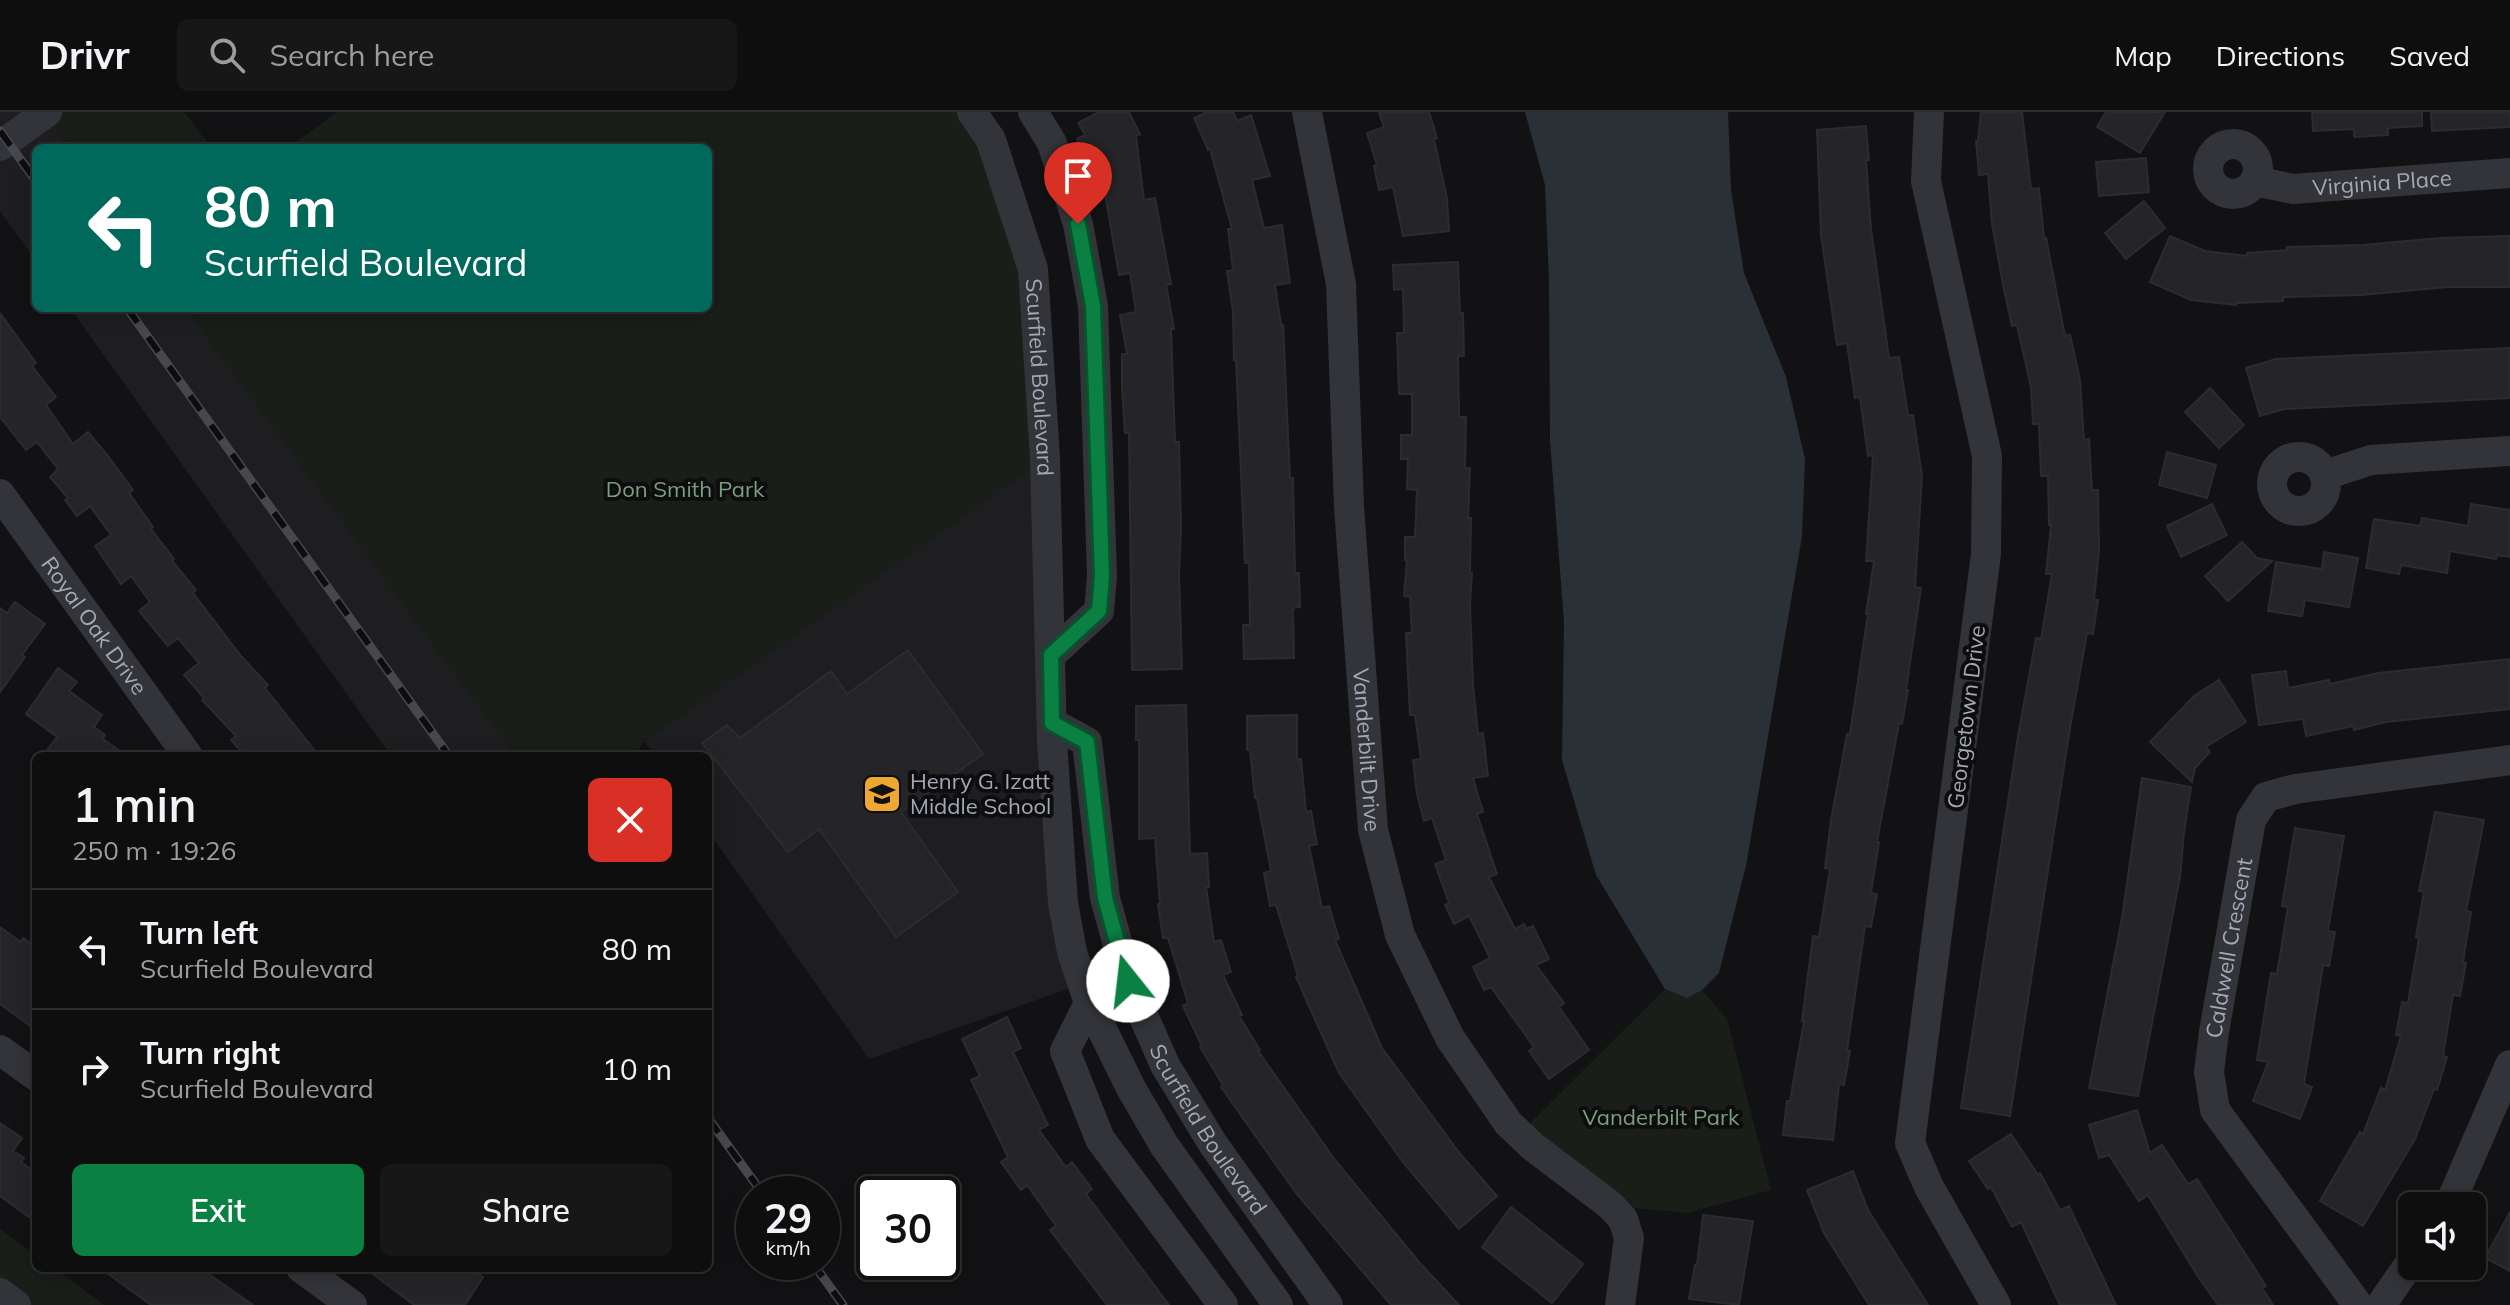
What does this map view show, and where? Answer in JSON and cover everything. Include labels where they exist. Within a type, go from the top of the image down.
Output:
[{"type":"street","points":[[0,146],[47,112]]},
{"type":"street","name":"Scurfield Boulevard","points":[[972,112],[991,140],[1033,269],[1045,458],[1052,723],[1063,903],[1072,952],[1089,1003],[1131,1088],[1164,1145],[1278,1305]]},
{"type":"street","points":[[1033,112],[1052,143],[1078,224],[1093,306],[1098,440],[1102,576],[1099,611],[1051,655]]},
{"type":"street","name":"Vanderbilt Drive","points":[[1307,112],[1341,284],[1349,507],[1373,830],[1396,920],[1400,935],[1450,1038],[1508,1123],[1532,1146],[1610,1205],[1623,1219],[1629,1238],[1620,1305]]},
{"type":"street","name":"Georgetown Drive","points":[[1929,112],[1926,181],[1987,456],[1986,554],[1910,1143],[1929,1187],[1996,1305]]},
{"type":"street","name":"Virginia Place","points":[[2255,181],[2293,189],[2510,173]]},
{"type":"street","points":[[2325,475],[2371,460],[2510,451]]},
{"type":"street","name":"Royal Oak Drive","points":[[5,511],[185,752]]},
{"type":"street","name":"Scurfield Boulevard","points":[[1052,723],[1087,742],[1105,898],[1128,981],[1165,1065],[1213,1144],[1328,1305]]},
{"type":"street","name":"Caldwell Crescent","points":[[2358,1305],[2215,1110],[2209,1072],[2251,820],[2266,797],[2295,789],[2510,760]]},
{"type":"street","points":[[1089,1003],[1065,1051],[1100,1139],[1223,1305]]},
{"type":"street","points":[[0,1050],[32,1073]]},
{"type":"street","points":[[2455,1192],[2510,1065]]},
{"type":"street","points":[[307,1272],[352,1305]]},
{"type":"street","points":[[2381,1305],[2398,1280]]},
{"type":"street","points":[[0,1293],[16,1305]]},
{"type":"shaded area","points":[[0,112],[42,112],[66,144],[32,144],[32,255],[0,211]]},
{"type":"shaded area","points":[[1525,112],[1728,112],[1731,190],[1744,273],[1786,377],[1805,459],[1802,536],[1746,866],[1719,973],[1702,990],[1687,998],[1665,989],[1596,875],[1562,760],[1564,622],[1550,440],[1545,185]]},
{"type":"shaded area","points":[[73,312],[189,312],[513,752],[388,752]]},
{"type":"shaded area","name":"Henry G. Izatt Middle School","points":[[1045,458],[1082,984],[869,1059],[712,837],[712,752],[652,752],[644,741]]},
{"type":"green space","points":[[42,112],[184,112],[209,144],[66,144]]},
{"type":"green space","name":"Don Smith Park","points":[[337,112],[972,112],[1033,269],[1045,458],[644,741],[637,752],[513,752],[189,312],[712,312],[712,144],[293,144]]},
{"type":"green space","name":"Vanderbilt Park","points":[[1665,989],[1687,997],[1702,990],[1727,1019],[1771,1190],[1688,1213],[1633,1208],[1527,1126]]},
{"type":"green space","points":[[0,1229],[32,1252],[32,1272],[60,1272],[105,1305],[11,1305],[0,1297]]},
{"type":"building","points":[[1099,112],[1129,112],[1140,134],[1136,136],[1144,200],[1155,198],[1171,284],[1166,284],[1174,329],[1171,329],[1175,442],[1179,442],[1182,669],[1132,670],[1129,433],[1125,433],[1122,388],[1122,354],[1127,354],[1120,315],[1136,312],[1130,273],[1119,275],[1103,182],[1094,184],[1092,167],[1077,139],[1085,135],[1078,123]]},
{"type":"building","points":[[1207,112],[1233,112],[1237,121],[1251,115],[1270,176],[1252,180],[1264,228],[1282,225],[1290,283],[1275,285],[1283,325],[1290,478],[1293,478],[1295,573],[1299,573],[1300,607],[1293,608],[1294,658],[1244,659],[1243,625],[1250,625],[1249,563],[1245,563],[1236,360],[1227,271],[1233,270],[1228,229],[1232,229],[1210,149],[1194,118]]},
{"type":"building","points":[[1379,112],[1429,112],[1437,138],[1434,139],[1447,198],[1449,231],[1403,236],[1393,187],[1379,190],[1374,166],[1377,165],[1367,133],[1384,127]]},
{"type":"building","points":[[1981,112],[2022,112],[2031,189],[2039,188],[2044,239],[2065,336],[2070,335],[2080,380],[2084,440],[2089,439],[2092,490],[2098,490],[2099,551],[2094,600],[2098,600],[2093,634],[2087,633],[2070,728],[2010,1116],[1961,1108],[2018,736],[2036,638],[2041,639],[2052,574],[2046,574],[2051,525],[2048,476],[2041,476],[2039,424],[2033,424],[2031,387],[2017,325],[2012,326],[2003,285],[1992,223],[1988,174],[1979,175],[1976,141]]},
{"type":"building","points":[[2106,112],[2165,112],[2140,153],[2097,127]]},
{"type":"building","points":[[2312,112],[2422,112],[2422,126],[2388,128],[2388,135],[2354,137],[2354,129],[2313,131]]},
{"type":"building","points":[[2431,112],[2510,112],[2510,127],[2432,131]]},
{"type":"building","points":[[1866,126],[1871,229],[1889,358],[1899,357],[1908,415],[1913,415],[1922,476],[1915,587],[1921,588],[1908,690],[1877,842],[1871,893],[1877,894],[1871,927],[1865,926],[1847,1051],[1850,1051],[1844,1085],[1839,1084],[1833,1140],[1783,1135],[1804,1021],[1813,936],[1819,937],[1830,869],[1825,868],[1831,820],[1847,734],[1850,734],[1874,561],[1866,561],[1873,455],[1868,456],[1860,397],[1855,398],[1847,343],[1837,345],[1821,235],[1817,130]]},
{"type":"building","points":[[2146,158],[2149,192],[2099,196],[2096,162]]},
{"type":"building","points":[[2144,201],[2165,228],[2126,259],[2105,233]]},
{"type":"building","points":[[2170,236],[2205,251],[2247,256],[2247,253],[2287,250],[2287,247],[2510,236],[2510,287],[2448,287],[2361,295],[2283,297],[2283,301],[2236,305],[2191,300],[2150,282]]},
{"type":"building","points":[[1458,262],[1464,356],[1458,356],[1459,417],[1466,417],[1465,468],[1470,468],[1468,518],[1471,518],[1473,684],[1478,734],[1483,733],[1488,776],[1473,778],[1483,812],[1477,814],[1497,874],[1489,877],[1515,929],[1524,924],[1526,929],[1533,926],[1549,959],[1536,965],[1564,1003],[1559,1007],[1589,1050],[1549,1079],[1529,1051],[1534,1047],[1491,987],[1484,990],[1473,967],[1490,958],[1469,916],[1454,924],[1445,905],[1449,903],[1435,864],[1446,860],[1432,818],[1424,821],[1413,760],[1421,759],[1415,715],[1410,715],[1406,633],[1412,633],[1410,597],[1404,596],[1405,537],[1415,537],[1417,490],[1407,489],[1408,459],[1401,459],[1401,435],[1412,435],[1412,394],[1399,394],[1397,333],[1404,333],[1403,289],[1394,290],[1393,265]]},
{"type":"building","points":[[0,313],[36,363],[32,366],[56,397],[46,405],[73,444],[88,432],[108,456],[133,490],[129,493],[174,559],[172,561],[196,590],[193,593],[241,656],[268,685],[265,688],[316,752],[242,752],[231,740],[236,736],[202,700],[204,698],[184,675],[199,663],[178,638],[168,646],[139,611],[150,602],[131,576],[121,584],[95,546],[111,535],[90,506],[77,516],[65,500],[68,498],[50,477],[58,469],[37,442],[26,450],[0,417]]},
{"type":"building","points":[[2510,348],[2510,398],[2284,409],[2260,416],[2246,368],[2276,359]]},
{"type":"building","points":[[2210,388],[2244,425],[2219,448],[2185,412]]},
{"type":"building","points":[[2167,452],[2216,465],[2207,498],[2159,485]]},
{"type":"building","points":[[2212,504],[2227,535],[2181,557],[2167,526]]},
{"type":"building","points":[[2471,504],[2510,510],[2510,557],[2497,555],[2496,559],[2450,551],[2447,573],[2401,565],[2399,574],[2366,568],[2374,519],[2420,526],[2422,518],[2468,526]]},
{"type":"building","points":[[2242,542],[2257,558],[2272,561],[2228,601],[2205,576]]},
{"type":"building","points":[[2324,552],[2358,558],[2349,607],[2305,600],[2302,616],[2268,611],[2276,562],[2322,569]]},
{"type":"building","points":[[15,602],[45,624],[0,692],[0,608],[7,613]]},
{"type":"building","name":"Henry G. Izatt Middle School","points":[[908,650],[983,754],[901,812],[958,892],[896,937],[819,829],[788,852],[702,743],[727,725],[740,738],[831,671],[847,694]]},
{"type":"building","points":[[2510,659],[2510,709],[2386,722],[2354,730],[2353,726],[2306,736],[2303,719],[2259,725],[2252,675],[2286,671],[2288,688],[2329,680],[2330,684],[2378,673]]},
{"type":"building","points":[[58,668],[77,682],[69,691],[102,715],[94,727],[105,735],[103,739],[121,752],[52,752],[48,749],[57,737],[26,714]]},
{"type":"building","points":[[2219,680],[2246,722],[2206,747],[2210,752],[2195,768],[2192,782],[2150,742],[2194,696]]},
{"type":"building","points":[[1186,705],[1190,854],[1207,853],[1209,887],[1206,887],[1214,942],[1221,940],[1231,972],[1223,975],[1242,1015],[1239,1016],[1258,1051],[1335,1160],[1419,1262],[1459,1305],[1391,1305],[1296,1193],[1221,1087],[1223,1085],[1200,1047],[1183,1006],[1188,1003],[1168,938],[1163,938],[1155,838],[1139,839],[1136,706]]},
{"type":"building","points":[[1297,715],[1297,759],[1301,759],[1306,812],[1311,811],[1317,844],[1309,846],[1322,908],[1329,906],[1339,939],[1335,940],[1382,1048],[1461,1155],[1497,1196],[1459,1229],[1402,1161],[1339,1073],[1296,977],[1276,905],[1270,906],[1264,873],[1271,871],[1255,798],[1250,750],[1247,750],[1247,716]]},
{"type":"building","points":[[2142,778],[2191,787],[2180,877],[2138,1096],[2089,1088],[2122,918]]},
{"type":"building","points":[[2435,812],[2484,820],[2466,911],[2471,912],[2463,962],[2466,963],[2460,996],[2453,995],[2443,1056],[2447,1057],[2437,1090],[2434,1089],[2415,1139],[2363,1226],[2320,1201],[2360,1132],[2363,1134],[2381,1088],[2385,1090],[2401,1036],[2396,1035],[2402,1002],[2408,1003],[2424,892],[2419,891]]},
{"type":"building","points":[[2295,828],[2344,836],[2328,931],[2335,932],[2329,966],[2323,965],[2304,1084],[2312,1087],[2300,1119],[2253,1101],[2268,1062],[2257,1060],[2271,973],[2277,974],[2288,907],[2282,906]]},
{"type":"building","points":[[0,927],[21,942],[23,938],[32,944],[32,1027],[0,1004]]},
{"type":"building","points":[[1007,1017],[1021,1048],[1013,1052],[1048,1125],[1039,1130],[1066,1167],[1072,1162],[1092,1189],[1086,1194],[1169,1305],[1107,1305],[1050,1230],[1056,1226],[1027,1185],[1021,1190],[1001,1162],[1008,1157],[971,1080],[980,1076],[962,1039]]},
{"type":"building","points":[[2137,1110],[2150,1153],[2162,1145],[2188,1184],[2197,1179],[2266,1286],[2262,1288],[2273,1305],[2218,1305],[2148,1195],[2139,1201],[2109,1155],[2099,1158],[2089,1125]]},
{"type":"building","points":[[0,1123],[22,1138],[13,1151],[24,1158],[21,1162],[32,1170],[32,1213],[29,1217],[0,1196]]},
{"type":"building","points":[[2011,1134],[2038,1175],[2040,1173],[2060,1210],[2069,1206],[2116,1305],[2060,1305],[2021,1222],[2012,1227],[1991,1187],[1988,1189],[1969,1161]]},
{"type":"building","points":[[1853,1171],[1868,1210],[1928,1305],[1869,1305],[1824,1233],[1807,1190]]},
{"type":"building","points":[[1511,1207],[1583,1264],[1552,1303],[1482,1247]]},
{"type":"building","points":[[2510,1212],[2510,1271],[2486,1256]]},
{"type":"building","points":[[1703,1215],[1753,1221],[1739,1305],[1689,1299]]},
{"type":"building","points":[[106,1272],[206,1272],[253,1305],[151,1305]]},
{"type":"building","points":[[370,1272],[475,1272],[483,1277],[465,1305],[414,1305]]},
{"type":"railway","points":[[0,131],[32,175]]},
{"type":"railway","points":[[130,312],[446,752]]},
{"type":"railway","points":[[712,1124],[750,1176]]},
{"type":"railway","points":[[825,1280],[843,1305]]},
{"type":"place","name":"Henry G. Izatt Middle School","points":[[882,794]]},
{"type":"route","points":[[1078,224],[1093,306],[1102,576],[1099,611],[1051,655],[1052,723],[1087,742],[1105,898],[1128,981]]}]
